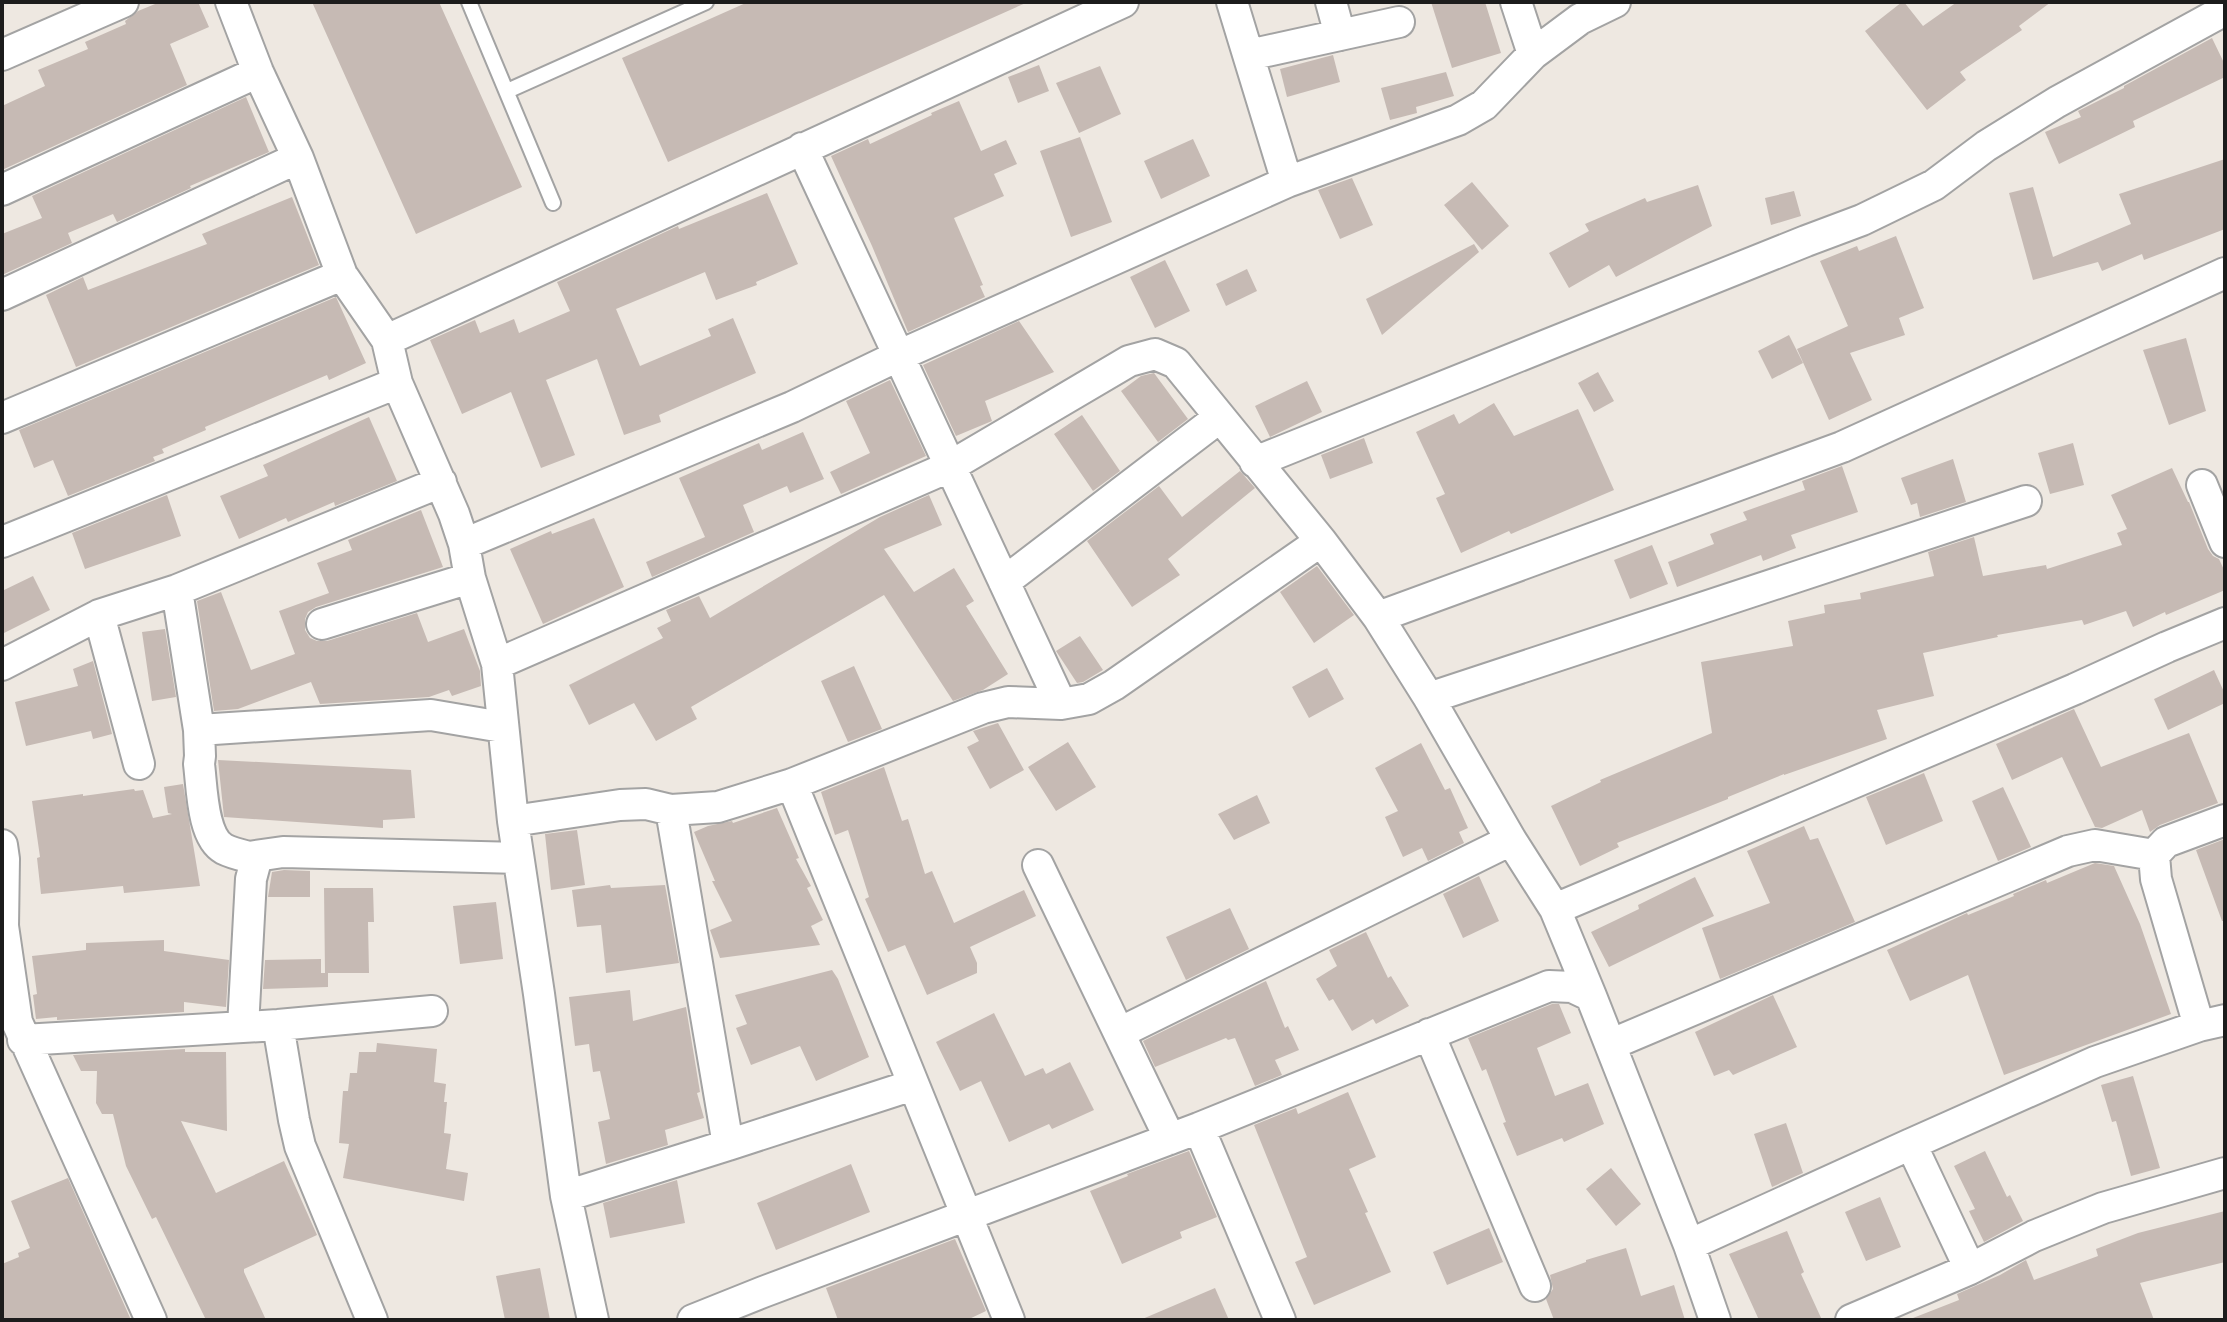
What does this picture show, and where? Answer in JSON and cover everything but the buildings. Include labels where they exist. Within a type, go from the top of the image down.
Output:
[{"type":"street","points":[[2,55],[123,2]]},
{"type":"street","points":[[231,2],[258,72],[298,158],[342,275],[387,340],[397,383],[441,482],[464,544],[470,578],[497,664],[513,821],[566,1196],[593,1320]]},
{"type":"street","points":[[387,340],[1123,2]]},
{"type":"street","points":[[1232,2],[1287,182]]},
{"type":"street","points":[[1331,2],[1340,35]]},
{"type":"street","points":[[1516,2],[1533,54]]},
{"type":"street","points":[[464,544],[792,407],[898,356],[1287,182],[1458,120],[1484,105],[1533,54],[1580,19],[1615,2]]},
{"type":"street","points":[[1255,462],[1862,220],[1934,185],[1986,146],[2057,102],[2225,10]]},
{"type":"street","points":[[1249,55],[1399,22]]},
{"type":"street","points":[[2,190],[258,72]]},
{"type":"street","points":[[802,148],[1061,704]]},
{"type":"street","points":[[2,295],[298,158]]},
{"type":"street","points":[[1378,617],[1842,447],[2225,273]]},
{"type":"street","points":[[2,418],[342,275]]},
{"type":"street","points":[[497,664],[949,467],[1129,361],[1155,354],[1176,363],[1321,541],[1378,617],[1555,909],[1612,1044],[1715,1320]]},
{"type":"street","points":[[2,542],[397,383]]},
{"type":"street","points":[[1004,582],[1220,417]]},
{"type":"street","points":[[2,665],[99,615],[177,590],[441,482]]},
{"type":"street","points":[[2202,485],[2225,542]]},
{"type":"street","points":[[1429,698],[2026,501]]},
{"type":"street","points":[[513,821],[620,805],[646,804],[671,810],[718,807],[792,784],[983,708],[1008,702],[1061,704],[1089,699],[1114,685],[1321,541]]},
{"type":"street","points":[[322,624],[470,578]]},
{"type":"street","points":[[177,590],[199,730],[199,764],[208,828],[223,849],[249,857],[283,852],[518,858]]},
{"type":"street","points":[[99,615],[139,764]]},
{"type":"street","points":[[1555,909],[2225,623]]},
{"type":"street","points":[[199,730],[431,715],[502,727]]},
{"type":"street","points":[[792,784],[1009,1320]]},
{"type":"street","points":[[671,810],[728,1145]]},
{"type":"street","points":[[1689,1245],[2095,1062],[2212,1023],[2156,879],[2154,855],[2166,842],[2225,820]]},
{"type":"street","points":[[1119,1033],[1511,840]]},
{"type":"street","points":[[2,845],[7,998],[23,1040],[151,1320]]},
{"type":"street","points":[[1612,1044],[2068,851],[2095,845],[2154,855]]},
{"type":"street","points":[[243,1027],[251,879],[255,864],[249,857]]},
{"type":"street","points":[[1038,865],[1170,1139]]},
{"type":"street","points":[[693,1320],[765,1306],[966,1217],[1199,1128],[1549,986],[1572,987],[1591,996]]},
{"type":"street","points":[[23,1040],[278,1025],[432,1011]]},
{"type":"street","points":[[278,1025],[300,1146],[372,1320]]},
{"type":"street","points":[[1429,1034],[1535,1286]]},
{"type":"street","points":[[566,1196],[913,1085]]},
{"type":"street","points":[[1199,1128],[1280,1320]]},
{"type":"street","points":[[1911,1144],[1970,1269]]},
{"type":"street","points":[[1851,1320],[1970,1269],[2034,1236],[2103,1208],[2225,1173]]},
{"type":"lane","points":[[469,2],[553,203]]},
{"type":"lane","points":[[507,91],[706,2]]}]
